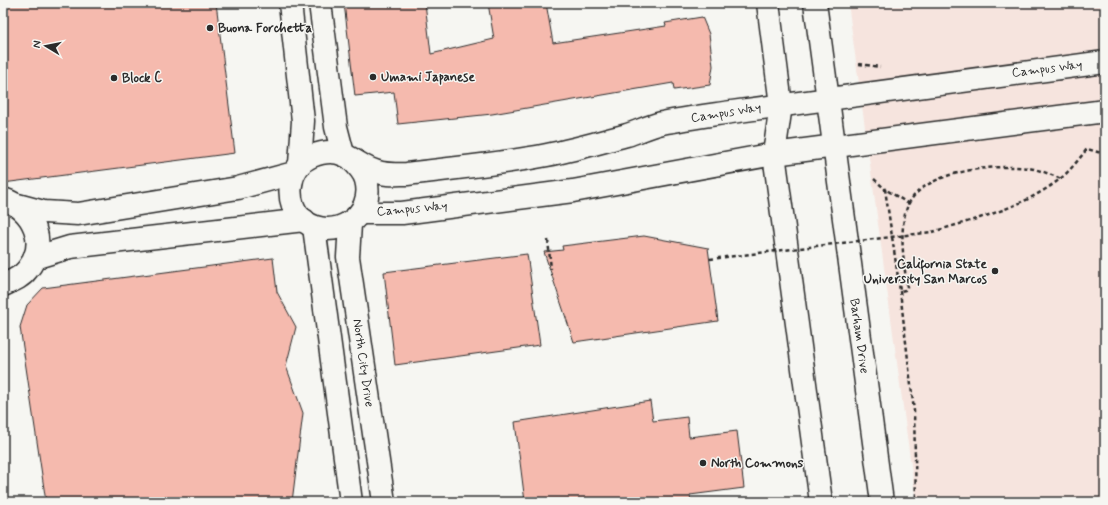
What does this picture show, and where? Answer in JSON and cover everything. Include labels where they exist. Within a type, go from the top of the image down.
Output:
[{"type":"street","points":[[290,3],[303,120],[297,169],[290,186],[291,198],[295,210],[309,224],[351,502]]},
{"type":"street","points":[[320,3],[336,127],[348,157]]},
{"type":"street","points":[[768,3],[781,105],[774,154],[820,502]]},
{"type":"street","points":[[815,3],[828,98]]},
{"type":"street","name":"Campus Way","points":[[10,202],[44,212],[78,214],[238,188],[297,169],[309,157],[331,151],[348,157],[381,173],[414,173],[547,155],[627,134],[662,123],[828,98],[1105,62]]},
{"type":"street","name":"Barham Drive","points":[[828,98],[882,502]]},
{"type":"street","name":"Campus Way","points":[[355,218],[573,191],[774,154],[1105,111]]},
{"type":"street","name":"Campus Way","points":[[34,258],[70,247],[309,224],[326,230],[338,228],[355,218],[365,205],[368,192],[366,180],[361,169],[348,157]]},
{"type":"street","name":"Campus Way","points":[[3,284],[15,280],[27,271],[34,258],[38,243],[36,228],[29,215],[10,202]]},
{"type":"street","name":"North City Drive","points":[[355,218],[348,257],[384,502]]},
{"type":"path","points":[[710,259],[932,232],[994,214],[1031,198],[1061,179],[1087,150],[1105,154]]},
{"type":"path","points":[[900,292],[905,290],[907,287],[903,226],[909,204],[917,193],[932,183],[955,174],[990,168],[1022,168],[1045,171],[1061,179]]},
{"type":"path","points":[[874,179],[885,189],[909,204]]},
{"type":"path","points":[[885,189],[900,292],[914,411],[916,502]]},
{"type":"path","points":[[548,240],[551,269]]},
{"type":"shaded area","name":"California State University San Marcos","points":[[848,3],[1105,3],[1105,502],[916,502]]},
{"type":"building","name":"Block C","points":[[3,3],[216,3],[235,153],[3,183]]},
{"type":"building","points":[[344,3],[425,3],[431,54],[494,39],[488,3],[546,3],[553,43],[666,26],[665,23],[702,17],[709,34],[713,66],[710,85],[674,90],[673,83],[492,114],[398,124],[394,92],[355,96]]},
{"type":"building","points":[[644,236],[708,248],[718,321],[574,342],[544,252],[563,250],[562,246]]},
{"type":"building","points":[[527,254],[540,345],[395,365],[384,272]]},
{"type":"building","points":[[273,258],[277,292],[296,327],[286,366],[303,413],[292,502],[46,502],[20,327],[27,305],[43,288]]},
{"type":"building","points":[[650,401],[653,421],[687,417],[689,437],[737,431],[744,488],[690,495],[691,502],[525,502],[515,422]]},
{"type":"place","name":"Buona Forchetta","points":[[210,28]]},
{"type":"place","name":"Umami Japanese","points":[[373,77]]},
{"type":"place","name":"Block C","points":[[114,78]]},
{"type":"place","name":"California State University San Marcos","points":[[995,271]]},
{"type":"place","name":"North Commons","points":[[703,463]]}]
